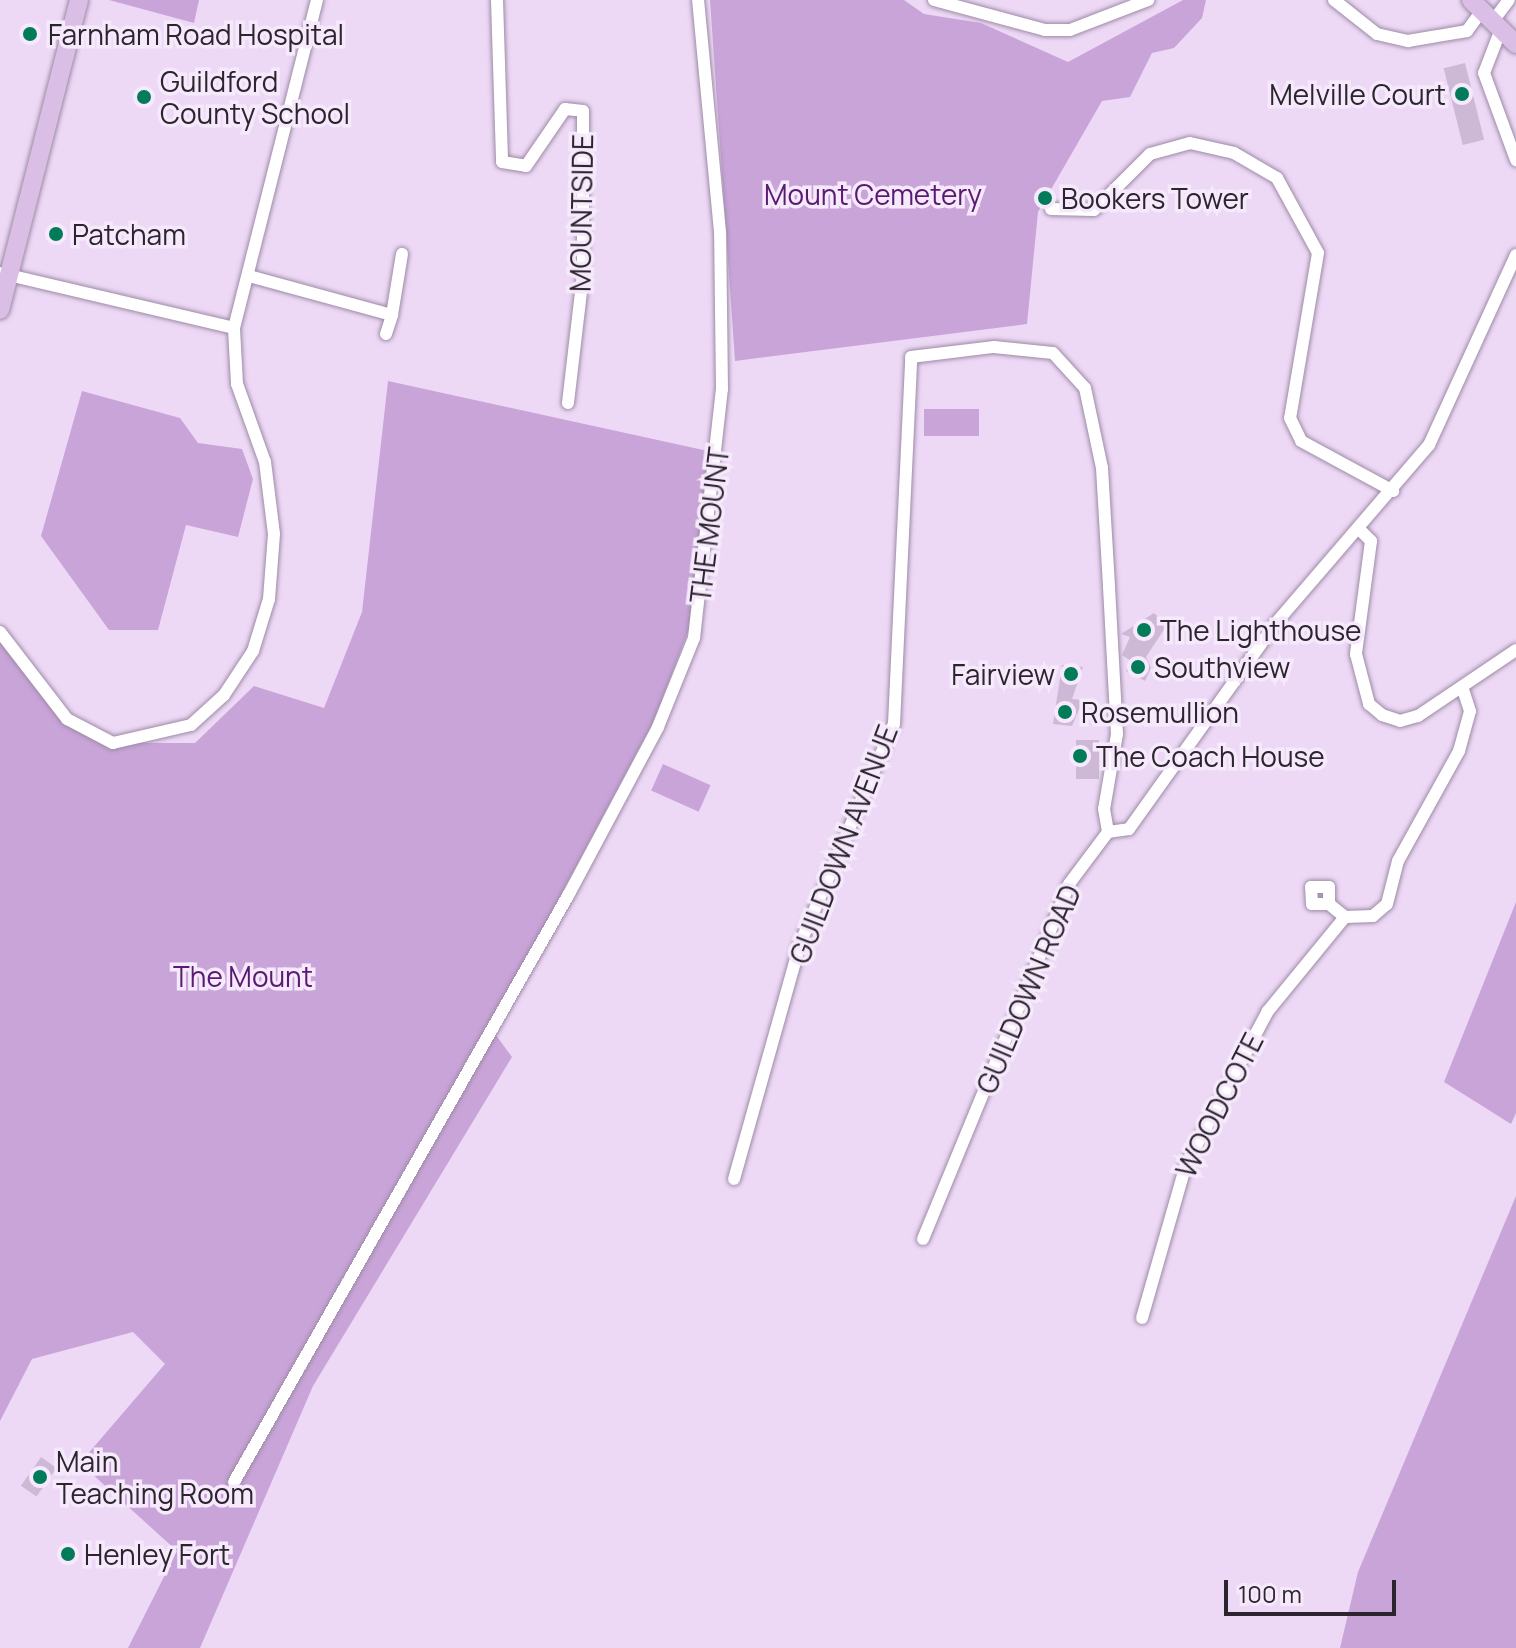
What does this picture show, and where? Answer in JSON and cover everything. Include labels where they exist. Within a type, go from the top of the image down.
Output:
[{"type":"main road","points":[[0,310],[4,274],[79,0]]},
{"type":"main road","points":[[1487,15],[1516,44]]},
{"type":"street","points":[[0,632],[67,719],[113,743],[191,725],[224,695],[253,651],[269,599],[274,534],[265,462],[237,384],[234,328],[317,0]]},
{"type":"street","name":"MOUNTSIDE","points":[[497,0],[502,162],[526,166],[565,109],[583,111],[583,275],[568,403]]},
{"type":"street","name":"THE MOUNT","points":[[234,1482],[569,894],[658,727],[694,638],[722,389],[720,232],[698,0]]},
{"type":"street","points":[[934,0],[1045,30],[1070,30],[1148,0]]},
{"type":"street","points":[[1334,0],[1377,34],[1408,41],[1467,31],[1509,0]]},
{"type":"street","points":[[1487,15],[1484,73],[1516,160]]},
{"type":"street","points":[[1051,209],[1094,210],[1150,154],[1190,143],[1234,153],[1277,178],[1318,253],[1290,418],[1301,441],[1393,491]]},
{"type":"street","points":[[386,334],[402,254]]},
{"type":"street","name":"GUILDOWN ROAD","points":[[923,1239],[1069,884],[1108,832],[1129,829],[1275,624],[1393,491],[1433,437],[1516,255]]},
{"type":"street","points":[[4,274],[234,328]]},
{"type":"street","points":[[249,276],[392,315]]},
{"type":"street","name":"GUILDOWN AVENUE","points":[[734,1179],[800,944],[894,724],[911,357],[994,347],[1053,353],[1085,388],[1102,468],[1114,672],[1108,832]]},
{"type":"street","points":[[1359,529],[1371,541],[1356,634],[1369,704],[1400,721],[1463,689],[1516,650]]},
{"type":"street","points":[[1329,904],[1345,917],[1373,916],[1387,904],[1398,861],[1459,751],[1470,711],[1463,689]]},
{"type":"street","name":"WOODCOTE","points":[[1142,1318],[1186,1165],[1268,1011],[1345,917]]},
{"type":"green space","points":[[109,0],[199,0],[194,23]]},
{"type":"green space","name":"Mount Cemetery","points":[[710,0],[904,0],[924,14],[981,23],[1068,62],[1183,0],[1206,0],[1202,18],[1174,48],[1152,53],[1130,97],[1102,101],[1038,212],[1027,324],[735,361]]},
{"type":"green space","name":"The Mount","points":[[388,381],[717,453],[694,616],[654,721],[490,1027],[512,1057],[313,1386],[200,1648],[128,1648],[177,1551],[80,1463],[165,1364],[133,1332],[32,1359],[0,1421],[0,640],[67,719],[113,743],[195,743],[254,686],[324,708],[362,612]]},
{"type":"green space","points":[[82,391],[180,418],[198,443],[242,449],[253,479],[238,537],[186,525],[158,630],[109,630],[41,536]]},
{"type":"green space","points":[[924,409],[979,409],[979,436],[924,436]]},
{"type":"green space","points":[[663,764],[711,785],[699,812],[651,790]]},
{"type":"green space","points":[[1516,902],[1516,1113],[1511,1124],[1444,1082]]},
{"type":"green space","points":[[1516,1196],[1516,1648],[1340,1648],[1358,1572]]},
{"type":"building","name":"Melville Court","points":[[1465,63],[1484,140],[1463,145],[1444,68]]},
{"type":"building","points":[[1154,613],[1167,625],[1146,657],[1151,668],[1145,681],[1126,671],[1131,661],[1122,655],[1130,637],[1121,634]]},
{"type":"building","points":[[1062,665],[1083,667],[1072,699],[1083,700],[1072,726],[1053,724]]},
{"type":"building","name":"The Coach House","points":[[1076,740],[1099,740],[1099,779],[1076,779]]},
{"type":"building","name":"Main Teaching Room","points":[[41,1457],[57,1468],[36,1497],[21,1486]]},
{"type":"place","name":"Farnham Road Hospital","points":[[30,34]]},
{"type":"place","name":"Melville Court","points":[[1462,94]]},
{"type":"place","name":"Guildford County School","points":[[144,97]]},
{"type":"place","name":"Bookers Tower","points":[[1045,198]]},
{"type":"place","name":"Patcham","points":[[56,234]]},
{"type":"place","name":"The Lighthouse","points":[[1144,630]]},
{"type":"place","name":"Southview","points":[[1138,667]]},
{"type":"place","name":"Fairview","points":[[1071,674]]},
{"type":"place","name":"Rosemullion","points":[[1065,712]]},
{"type":"place","name":"The Coach House","points":[[1080,756]]},
{"type":"place","name":"Main Teaching Room","points":[[40,1477]]},
{"type":"place","name":"Henley Fort","points":[[68,1554]]}]
